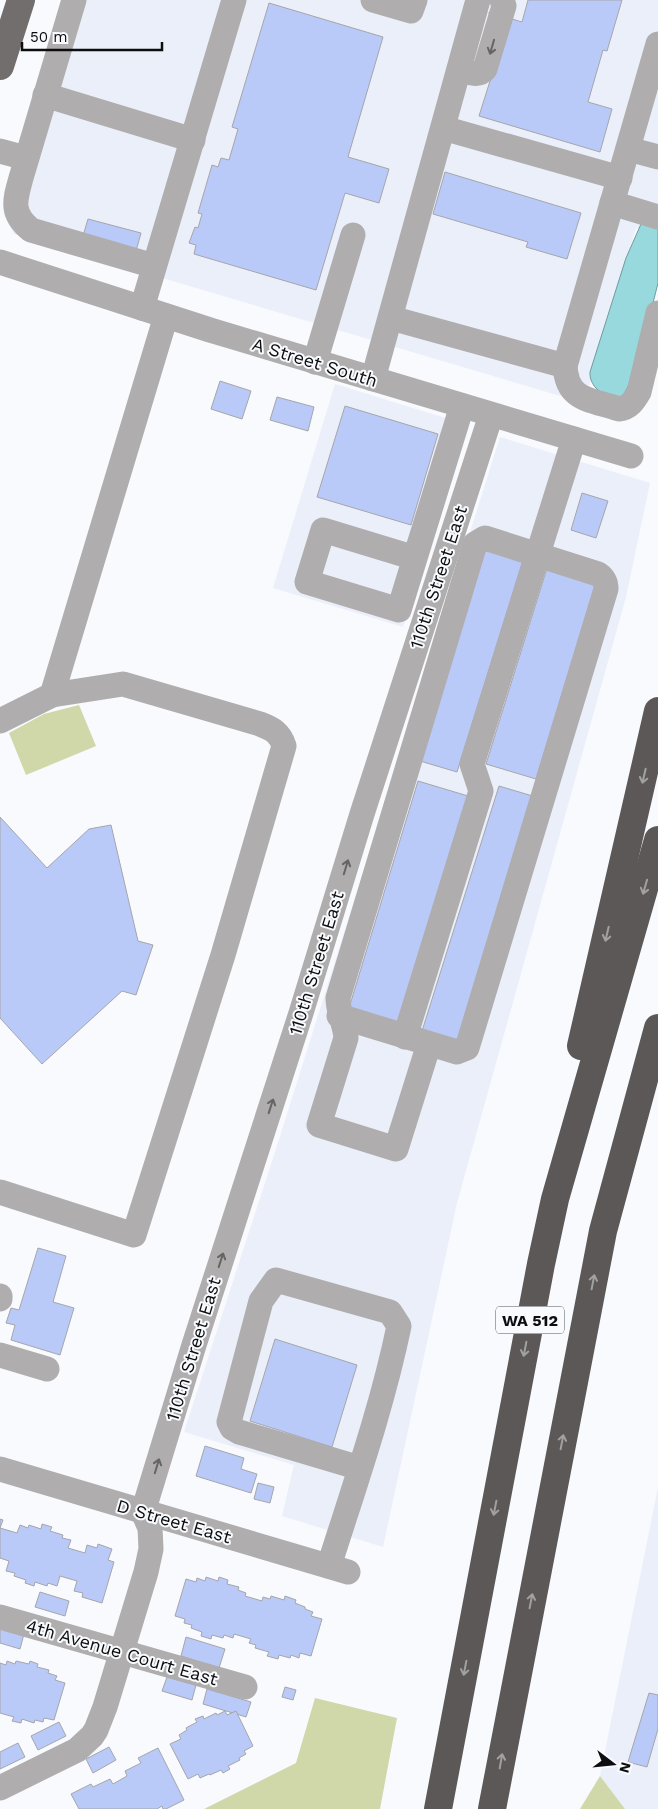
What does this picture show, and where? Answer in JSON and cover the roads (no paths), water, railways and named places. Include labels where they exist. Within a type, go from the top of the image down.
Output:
[{"type":"highway","points":[[541,1264],[572,1087],[658,711]]},
{"type":"highway","name":"WA 512","points":[[438,1809],[541,1264],[555,1199],[658,840]]},
{"type":"highway","name":"WA 512","points":[[492,1809],[603,1231],[658,1028]]},
{"type":"highway","points":[[603,1231],[658,1081]]},
{"type":"main road","points":[[0,66],[21,0]]},
{"type":"street","points":[[74,0],[26,158],[14,201],[15,208],[25,225],[31,230],[154,266]]},
{"type":"street","points":[[142,308],[234,0]]},
{"type":"street","points":[[373,0],[412,11],[414,0]]},
{"type":"street","points":[[374,379],[478,0]]},
{"type":"street","points":[[459,70],[476,74],[482,73],[485,69],[504,6],[502,0]]},
{"type":"street","points":[[658,44],[566,366],[566,379],[577,395],[618,409],[625,408],[633,402],[639,392],[658,314]]},
{"type":"street","points":[[45,95],[192,140]]},
{"type":"street","points":[[443,128],[620,178]]},
{"type":"street","points":[[628,149],[658,157]]},
{"type":"street","points":[[0,151],[26,158]]},
{"type":"street","points":[[612,203],[658,217]]},
{"type":"street","points":[[315,362],[353,235]]},
{"type":"street","name":"A Street South","points":[[0,262],[315,362],[631,456]]},
{"type":"street","points":[[52,695],[166,316]]},
{"type":"street","points":[[390,318],[566,366]]},
{"type":"street","points":[[415,558],[462,406]]},
{"type":"street","name":"110th Street East","points":[[143,1512],[365,805],[491,415]]},
{"type":"street","points":[[405,1037],[481,791],[472,764],[574,440]]},
{"type":"street","points":[[339,1016],[457,1052],[468,1048],[470,1042],[606,589],[603,577],[598,574],[484,538],[475,544],[338,998],[339,1016],[346,1038],[319,1125],[396,1149],[429,1044]]},
{"type":"street","points":[[0,721],[52,695],[123,684],[260,724],[272,729],[281,736],[284,746],[211,992],[134,1235],[0,1192]]},
{"type":"street","points":[[276,1280],[390,1312],[399,1326],[389,1374],[360,1468],[239,1432],[232,1428],[228,1422],[261,1301],[276,1280]]},
{"type":"street","points":[[0,1355],[47,1369]]},
{"type":"street","name":"D Street East","points":[[0,1469],[339,1569],[360,1468]]},
{"type":"street","points":[[0,1788],[77,1750],[92,1736],[105,1707],[146,1572],[151,1549],[150,1528],[143,1512]]},
{"type":"street","name":"4th Avenue Court East","points":[[0,1617],[244,1687]]},
{"type":"water","points":[[641,224],[658,227],[658,283],[636,371],[623,396],[617,397],[600,392],[593,383],[590,372],[626,258]]}]
